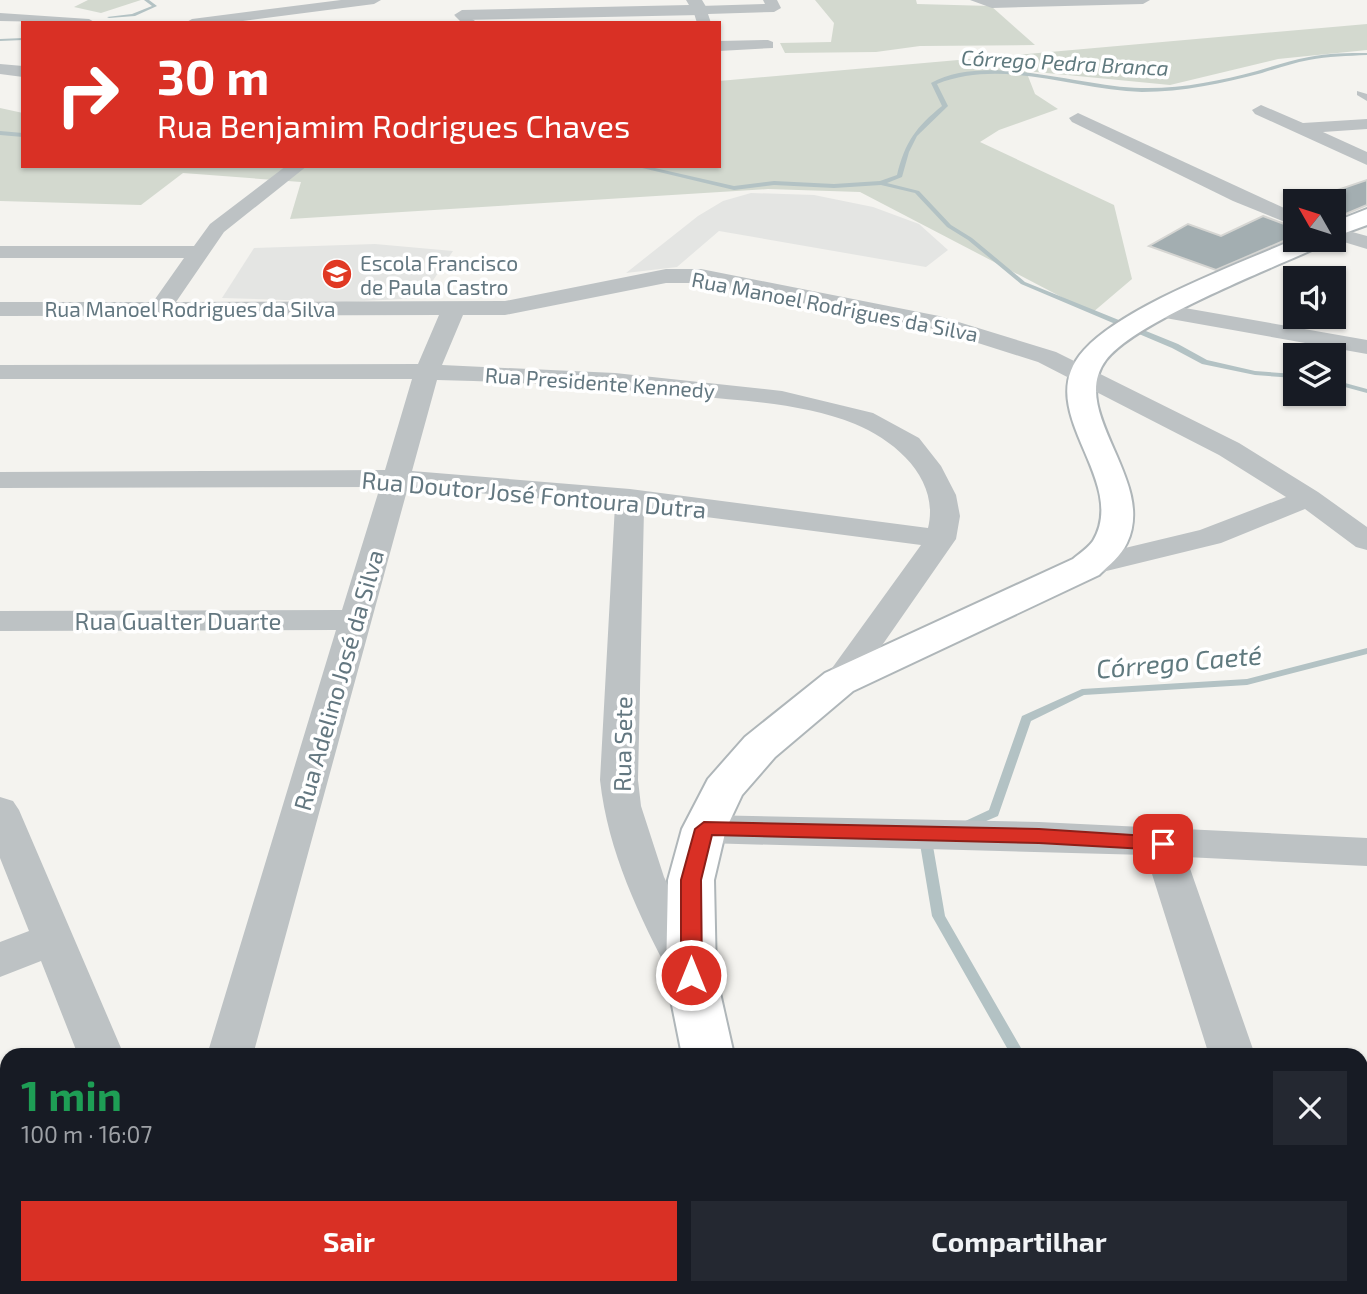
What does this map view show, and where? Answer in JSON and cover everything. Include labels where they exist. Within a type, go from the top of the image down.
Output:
[{"type":"main road","points":[[1346,226],[1367,216]]},
{"type":"main road","points":[[707,1048],[691,975],[691,880],[704,829],[723,789],[760,747],[839,682],[1086,567],[1110,544],[1117,516],[1113,480],[1087,421],[1081,392],[1083,375],[1094,356],[1118,335],[1289,252]]},
{"type":"street","points":[[208,21],[374,0]]},
{"type":"street","points":[[463,15],[774,8],[770,0]]},
{"type":"street","points":[[978,1],[1143,0]]},
{"type":"street","points":[[182,21],[218,5]]},
{"type":"street","points":[[0,18],[53,21]]},
{"type":"street","points":[[721,46],[768,45]]},
{"type":"street","points":[[0,69],[21,72]]},
{"type":"street","points":[[1261,110],[1367,159]]},
{"type":"street","points":[[1078,118],[1145,148],[1242,201],[1283,216]]},
{"type":"street","points":[[1298,129],[1367,124]]},
{"type":"street","points":[[160,308],[197,252],[228,218],[293,170]]},
{"type":"street","points":[[1346,236],[1367,243]]},
{"type":"street","points":[[0,252],[197,252]]},
{"type":"street","name":"Rua Manoel Rodrigues da Silva","points":[[0,309],[522,306],[666,276],[701,276],[939,323],[1012,344],[1083,375],[1229,449],[1308,498],[1367,541]]},
{"type":"street","name":"Rua Adelino José da Silva","points":[[232,1048],[427,372],[454,308]]},
{"type":"street","points":[[1160,313],[1367,347]]},
{"type":"street","name":"Rua Presidente Kennedy","points":[[0,372],[427,372],[610,379],[810,404],[861,418],[911,444],[938,490],[946,513],[941,539]]},
{"type":"street","name":"Rua Doutor José Fontoura Dutra","points":[[0,480],[396,478],[629,498],[941,539]]},
{"type":"street","name":"Rua Sete","points":[[629,498],[619,780],[622,816],[636,863],[691,975]]},
{"type":"street","points":[[1086,567],[1210,537],[1308,498]]},
{"type":"street","points":[[839,682],[941,539]]},
{"type":"street","name":"Rua Gualter Duarte","points":[[0,621],[356,620]]},
{"type":"street","points":[[0,810],[99,1048]]},
{"type":"street","points":[[704,829],[1039,836],[1367,852]]},
{"type":"street","points":[[1163,844],[1230,1048]]},
{"type":"street","points":[[0,960],[53,939]]},
{"type":"lane","points":[[1367,92],[1360,94],[1367,98]]},
{"type":"shaded area","points":[[88,0],[141,0],[101,13],[74,7]]},
{"type":"shaded area","points":[[815,0],[916,0],[917,4],[991,6],[1035,45],[920,46],[876,52],[785,53],[780,43],[831,42],[834,23]]},
{"type":"shaded area","points":[[1367,24],[1367,50],[1278,59],[1170,85],[1026,71],[1035,94],[1058,109],[999,130],[980,142],[1114,205],[1132,279],[1092,313],[860,192],[768,189],[290,219],[301,182],[183,173],[141,205],[0,201],[0,108],[21,113],[21,168],[721,168],[721,81]]},
{"type":"shaded area","points":[[751,193],[814,195],[873,207],[919,224],[948,250],[926,267],[719,231],[677,267],[626,273],[698,216],[723,201]]},
{"type":"shaded area","name":"Escola Francisco de Paula Castro","points":[[375,244],[453,251],[421,298],[345,302],[222,298],[254,248]]},
{"type":"building","points":[[1367,180],[1367,205],[1346,214],[1346,189],[1340,189]]},
{"type":"building","points":[[1263,216],[1283,224],[1283,241],[1216,270],[1149,246],[1188,224],[1221,236]]},
{"type":"waterway","points":[[109,17],[133,15],[155,6],[146,0]]},
{"type":"waterway","points":[[0,40],[21,39]]},
{"type":"waterway","name":"Córrego Pedra Branca","points":[[881,183],[900,176],[910,143],[945,106],[934,83],[954,75],[1004,73],[1117,88],[1160,90],[1220,82],[1314,58],[1367,54]]},
{"type":"waterway","name":"Córrego Caeté","points":[[0,133],[21,135]]},
{"type":"waterway","name":"Córrego Caeté","points":[[646,168],[734,188],[774,183],[834,186],[881,183]]},
{"type":"waterway","name":"Córrego Caeté","points":[[881,183],[917,192],[949,226],[970,239],[1023,283],[1175,346],[1205,362],[1255,373],[1283,375]]},
{"type":"waterway","name":"Córrego Caeté","points":[[1346,385],[1367,391]]},
{"type":"waterway","name":"Córrego Caeté","points":[[965,826],[994,813],[1026,719],[1082,692],[1247,682],[1367,651]]},
{"type":"waterway","name":"Córrego Caeté","points":[[934,840],[926,844],[939,916],[1014,1048]]},
{"type":"place","name":"Escola Francisco de Paula Castro","points":[[337,274]]},
{"type":"route","points":[[691,975],[691,880],[704,829],[1039,836],[1163,844]]}]
